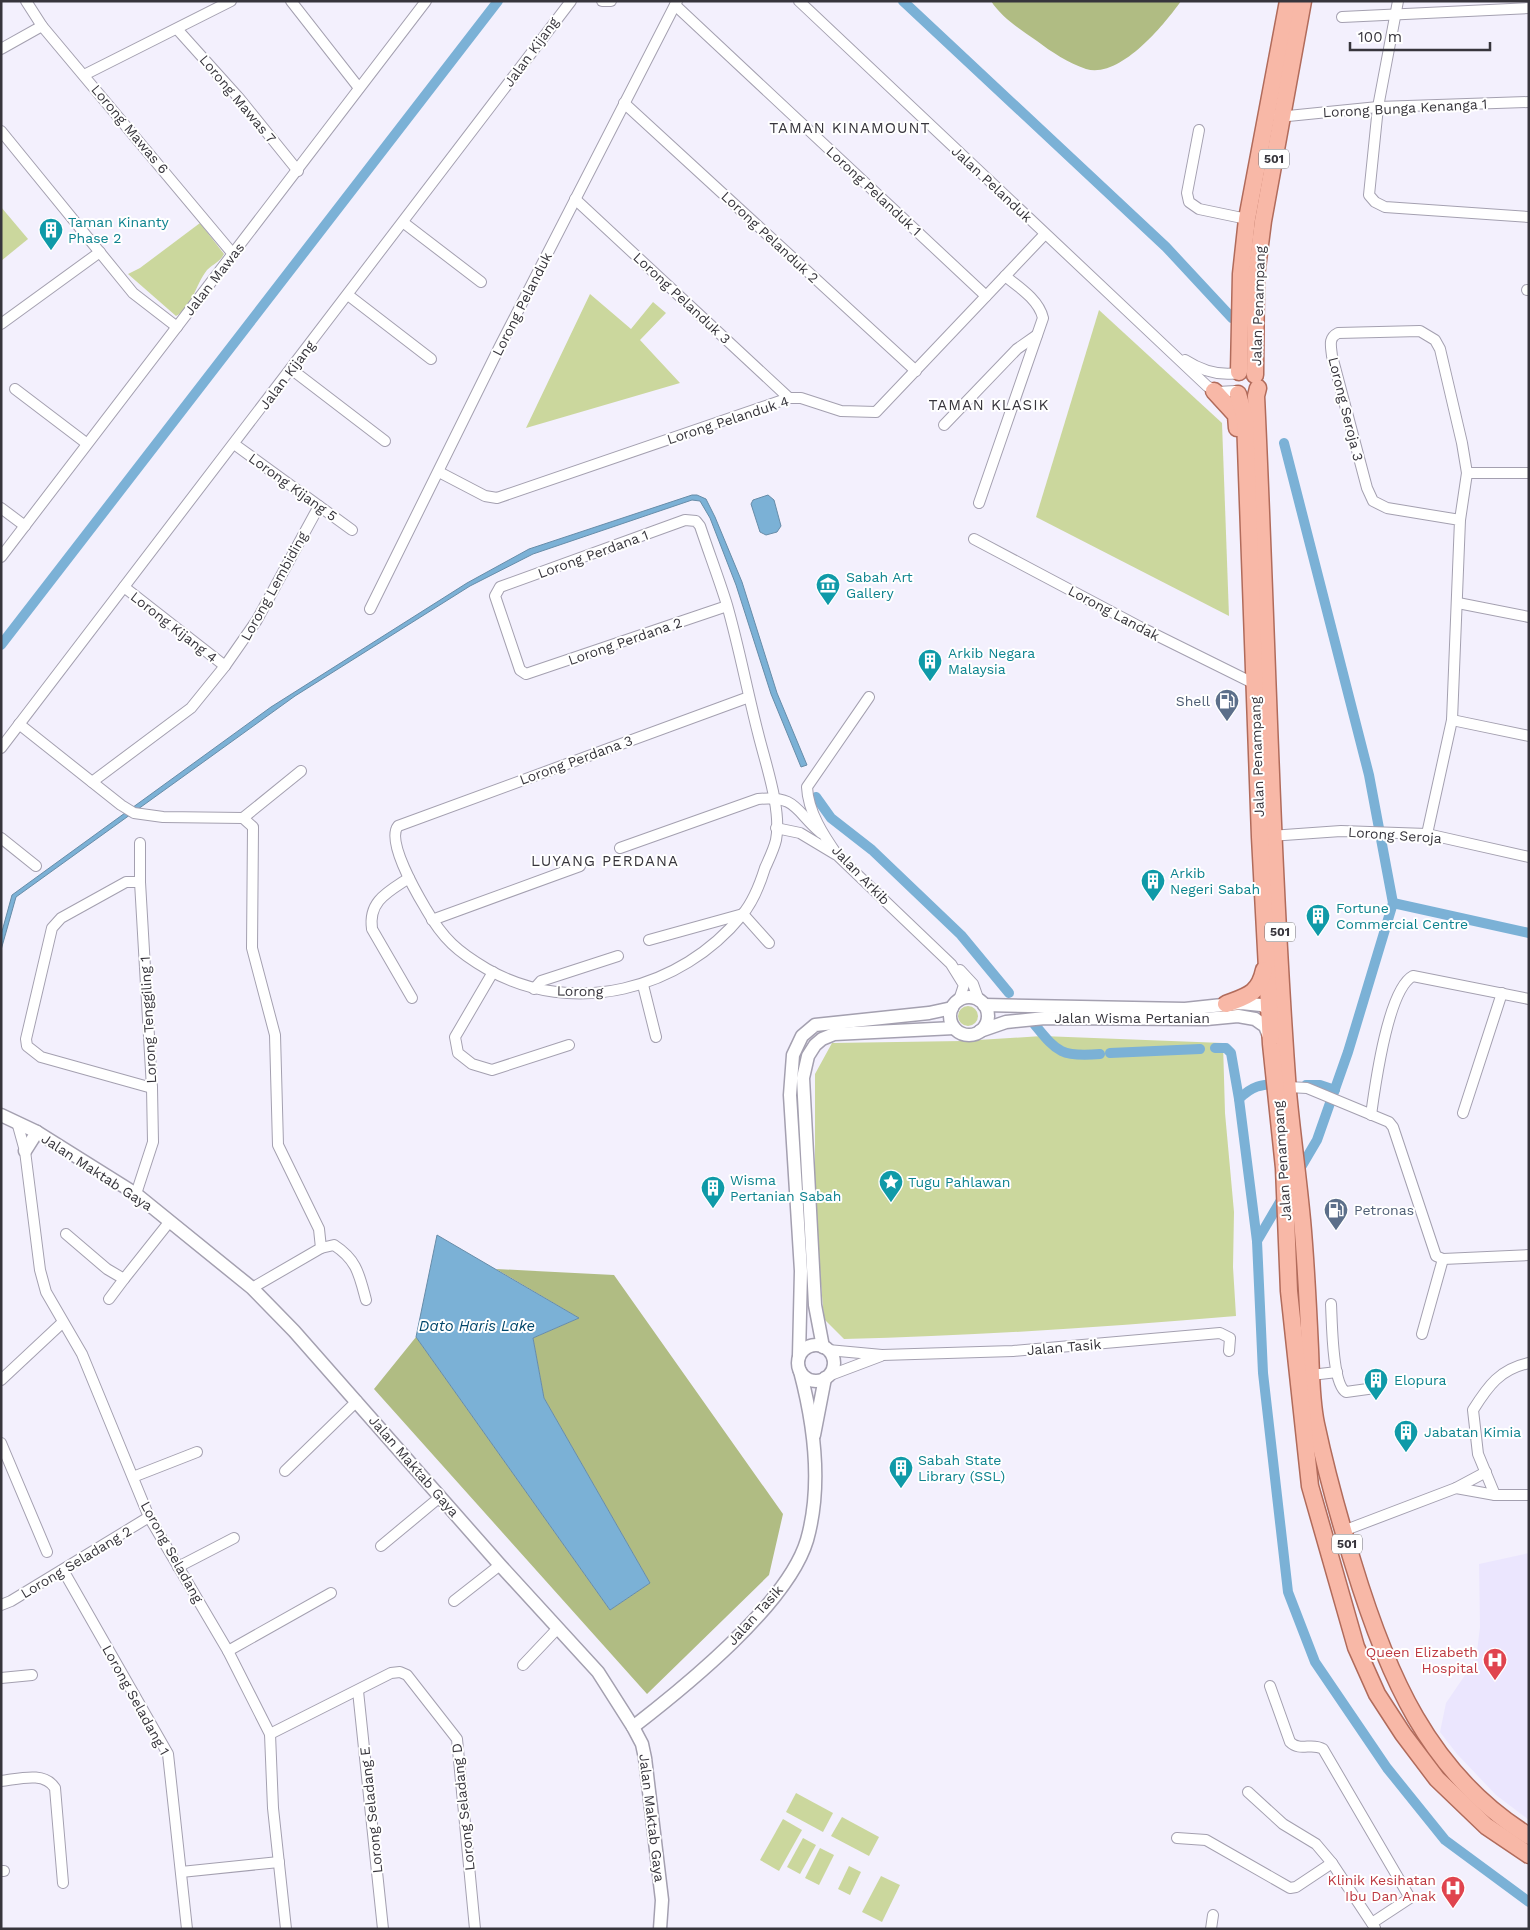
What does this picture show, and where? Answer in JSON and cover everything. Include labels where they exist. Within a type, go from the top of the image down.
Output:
[{"type":"main road","name":"Jalan Penampang","points":[[1249,374],[1255,319],[1256,276],[1288,1]]},
{"type":"main road","name":"Jalan Penampang","points":[[1303,1],[1275,117],[1247,219],[1240,307],[1240,348],[1256,396],[1266,669],[1266,957],[1269,1009],[1272,1049],[1292,1138],[1300,1196],[1315,1420],[1343,1531],[1365,1606],[1383,1652],[1409,1708],[1443,1774],[1529,1836]]},
{"type":"main road","name":"Jalan Penampang","points":[[1249,374],[1233,381],[1245,419],[1255,684],[1285,1028],[1282,1091],[1289,1291],[1296,1376],[1310,1486],[1356,1647],[1377,1694],[1402,1734],[1443,1774],[1486,1826],[1529,1855]]},
{"type":"main road","points":[[1237,393],[1248,396],[1254,393],[1249,374]]},
{"type":"main road","points":[[1214,391],[1236,415],[1240,472],[1249,506]]},
{"type":"main road","points":[[1266,669],[1255,684],[1261,694],[1267,719]]},
{"type":"main road","points":[[1226,1004],[1253,993],[1258,988],[1266,957]]},
{"type":"main road","points":[[1269,1009],[1285,1028]]},
{"type":"main road","points":[[1328,1552],[1343,1531]]},
{"type":"street","points":[[84,75],[230,1]]},
{"type":"street","points":[[291,1],[359,88]]},
{"type":"street","name":"Jalan Kijang","points":[[1,748],[404,223],[570,1]]},
{"type":"street","points":[[602,1],[611,1]]},
{"type":"street","name":"Jalan Pelanduk","points":[[799,1],[1214,391]]},
{"type":"street","points":[[1398,1],[1378,107],[1369,195],[1375,202],[1385,207],[1529,217]]},
{"type":"street","name":"Lorong Mawas 6","points":[[26,2],[42,26],[233,254]]},
{"type":"street","name":"Jalan Mawas","points":[[1,557],[86,443],[298,171],[424,2]]},
{"type":"street","name":"Lorong Pelanduk","points":[[370,609],[575,199],[676,3]]},
{"type":"street","name":"Lorong Pelanduk 1","points":[[676,3],[986,296]]},
{"type":"street","points":[[1342,17],[1529,8]]},
{"type":"street","points":[[1,49],[42,26]]},
{"type":"street","name":"Lorong Mawas 7","points":[[178,29],[239,98],[298,171]]},
{"type":"street","name":"Lorong Bunga Kenanga 1","points":[[1275,117],[1378,107],[1529,102]]},
{"type":"street","name":"Lorong Pelanduk 2","points":[[624,103],[916,371]]},
{"type":"street","points":[[1199,130],[1187,193],[1189,202],[1199,209],[1247,219]]},
{"type":"street","points":[[1,131],[133,292],[177,327]]},
{"type":"street","name":"Lorong Pelanduk 3","points":[[575,199],[789,398]]},
{"type":"street","points":[[404,223],[481,282]]},
{"type":"street","name":"Lorong Pelanduk 4","points":[[438,472],[485,496],[497,498],[789,398],[801,398],[841,411],[876,412],[1045,234]]},
{"type":"street","points":[[1,324],[100,252]]},
{"type":"street","points":[[979,503],[1043,318],[1041,309],[1006,276]]},
{"type":"street","points":[[348,295],[431,359]]},
{"type":"street","name":"Lorong Seroja 3","points":[[1427,834],[1452,720],[1460,520],[1466,473],[1462,443],[1440,349],[1435,340],[1420,331],[1338,333],[1334,335],[1330,340],[1332,356],[1367,488],[1373,501],[1387,508],[1460,520]]},
{"type":"street","points":[[944,425],[1017,348],[1037,334]]},
{"type":"street","name":"Jalan Pelanduk","points":[[1164,346],[1203,370],[1225,375],[1249,374]]},
{"type":"street","points":[[291,369],[385,441]]},
{"type":"street","points":[[15,389],[86,443]]},
{"type":"street","points":[[1214,391],[1237,393]]},
{"type":"street","name":"Lorong Kijang 5","points":[[234,444],[352,530]]},
{"type":"street","points":[[1466,473],[1529,473]]},
{"type":"street","name":"Lorong Lembiding","points":[[92,782],[191,708],[225,666],[257,620],[319,506]]},
{"type":"street","points":[[1,508],[25,526]]},
{"type":"street","name":"Lorong Perdana 1","points":[[523,673],[495,596],[500,587],[685,520],[696,521],[700,526],[727,606]]},
{"type":"street","name":"Lorong Landak","points":[[974,539],[1239,678],[1255,684]]},
{"type":"street","name":"Lorong Kijang 4","points":[[124,587],[225,666]]},
{"type":"street","points":[[1458,603],[1529,617]]},
{"type":"street","points":[[727,606],[774,797],[776,833],[800,833],[838,856]]},
{"type":"street","name":"Lorong Perdana 2","points":[[523,673],[727,606]]},
{"type":"street","name":"Lorong Perdana 3","points":[[403,824],[749,697]]},
{"type":"street","name":"Jalan Arkib","points":[[869,697],[807,787],[813,813],[825,837],[838,856],[951,964],[958,968],[973,984],[981,1003]]},
{"type":"street","points":[[1452,720],[1529,736]]},
{"type":"street","points":[[19,724],[134,813],[163,817],[243,818],[253,826],[252,948],[275,1035],[278,1145],[319,1229],[321,1248]]},
{"type":"street","points":[[243,818],[301,772]]},
{"type":"street","points":[[620,848],[758,799],[774,797],[789,801],[825,837]]},
{"type":"street","name":"Lorong","points":[[403,824],[394,831],[394,838],[409,878],[441,934],[462,955],[513,982],[534,989],[580,994],[603,994],[642,985],[677,970],[700,955],[744,914],[760,883],[776,833]]},
{"type":"street","name":"Lorong Seroja","points":[[1267,837],[1362,831],[1427,834],[1529,856]]},
{"type":"street","points":[[1,838],[36,866]]},
{"type":"street","name":"Lorong Tenggiling 1","points":[[136,1194],[153,1142],[152,1088],[140,882],[140,843]]},
{"type":"street","points":[[432,920],[580,866]]},
{"type":"street","points":[[409,878],[379,898],[372,911],[371,920],[372,929],[412,998]]},
{"type":"street","points":[[140,882],[126,882],[61,918],[52,928],[26,1039],[28,1046],[41,1057],[152,1088]]},
{"type":"street","points":[[649,940],[744,914],[769,943]]},
{"type":"street","points":[[534,989],[541,981],[618,956]]},
{"type":"street","name":"Jalan Arkib","points":[[951,964],[963,983],[962,994],[955,1004]]},
{"type":"street","points":[[493,972],[455,1037],[458,1053],[472,1064],[492,1070],[569,1045]]},
{"type":"street","points":[[1371,1115],[1379,1058],[1395,1004],[1407,979],[1413,976],[1529,999]]},
{"type":"street","points":[[642,985],[656,1037]]},
{"type":"street","points":[[1463,1113],[1502,993]]},
{"type":"street","points":[[954,1028],[834,1034],[822,1039],[808,1056],[803,1078],[815,1304],[825,1349],[833,1363],[827,1377],[819,1380],[810,1380],[800,1371],[798,1365],[801,1271],[790,1095],[791,1067],[796,1046],[808,1030],[825,1023],[919,1015],[969,998],[981,1003],[987,1022],[980,1031],[969,1035],[958,1032],[954,1028],[950,1018],[955,1004]]},
{"type":"street","name":"Jalan Wisma Pertanian","points":[[981,1003],[1184,1008],[1250,1004],[1269,1009]]},
{"type":"street","points":[[1238,1016],[1256,1015],[1257,1007],[1250,1004]]},
{"type":"street","name":"Jalan Wisma Pertanian","points":[[980,1031],[1017,1020],[1045,1018],[1206,1019],[1238,1016],[1255,1020],[1265,1026],[1272,1049]]},
{"type":"street","points":[[1282,1091],[1307,1088],[1388,1122],[1393,1126],[1432,1249],[1436,1256],[1443,1260],[1529,1256]]},
{"type":"street","name":"Jalan Maktab Gaya","points":[[1,1115],[37,1132],[136,1194],[252,1288],[357,1401],[440,1497],[598,1672],[642,1744],[662,1900],[660,1929]]},
{"type":"street","name":"Lorong Seladang","points":[[17,1122],[25,1151],[40,1270],[46,1292],[62,1323],[82,1354],[149,1517],[228,1651],[270,1734],[273,1808],[286,1929]]},
{"type":"street","points":[[25,1151],[37,1132]]},
{"type":"street","points":[[109,1299],[170,1222]]},
{"type":"street","points":[[66,1234],[107,1269],[124,1279]]},
{"type":"street","points":[[252,1288],[321,1248],[334,1245],[350,1257],[360,1275],[366,1300]]},
{"type":"street","points":[[1422,1334],[1443,1260]]},
{"type":"street","points":[[1331,1304],[1337,1372],[1344,1391],[1375,1388]]},
{"type":"street","points":[[1,1380],[62,1323]]},
{"type":"street","name":"Jalan Tasik","points":[[825,1349],[882,1355],[1023,1350],[1220,1333],[1230,1338],[1229,1351]]},
{"type":"street","points":[[799,1356],[808,1347],[815,1345],[825,1349]]},
{"type":"street","name":"Jalan Tasik","points":[[813,1437],[827,1377],[882,1355]]},
{"type":"street","points":[[1495,1496],[1478,1454],[1473,1410],[1490,1383],[1513,1366],[1529,1363]]},
{"type":"street","name":"Jalan Tasik","points":[[633,1727],[681,1690],[718,1655],[768,1604],[796,1567],[811,1523],[814,1483],[813,1437],[800,1371]]},
{"type":"street","points":[[1312,1376],[1337,1372]]},
{"type":"street","points":[[285,1471],[357,1401]]},
{"type":"street","points":[[1,1443],[47,1552]]},
{"type":"street","points":[[133,1477],[197,1452]]},
{"type":"street","points":[[1343,1531],[1456,1488],[1486,1472]]},
{"type":"street","points":[[1456,1488],[1495,1496],[1529,1495]]},
{"type":"street","points":[[381,1546],[440,1497]]},
{"type":"street","name":"Lorong Seladang 2","points":[[1,1605],[11,1601],[149,1517]]},
{"type":"street","points":[[178,1567],[234,1538]]},
{"type":"street","points":[[454,1601],[500,1564]]},
{"type":"street","name":"Lorong Seladang 1","points":[[63,1570],[168,1754],[187,1929]]},
{"type":"street","points":[[228,1651],[331,1593]]},
{"type":"street","points":[[523,1665],[558,1628]]},
{"type":"street","name":"Lorong Seladang D","points":[[270,1734],[391,1673],[400,1672],[407,1675],[458,1740],[476,1929]]},
{"type":"street","points":[[1,1678],[32,1675]]},
{"type":"street","points":[[1248,1792],[1283,1824],[1316,1844],[1332,1863],[1374,1926],[1410,1898],[1323,1749],[1314,1745],[1297,1747],[1290,1742],[1270,1686]]},
{"type":"street","name":"Lorong Seladang E","points":[[358,1691],[383,1929]]},
{"type":"street","points":[[1,1781],[42,1777],[52,1782],[55,1788],[63,1883]]},
{"type":"street","points":[[1177,1838],[1206,1840],[1290,1888],[1296,1887],[1332,1863]]},
{"type":"street","points":[[181,1872],[279,1862]]},
{"type":"street","points":[[1211,1929],[1213,1915]]},
{"type":"shaded area","name":"Queen Elizabeth Hospital","points":[[1529,1553],[1529,1820],[1496,1795],[1457,1754],[1440,1732],[1446,1703],[1476,1659],[1480,1627],[1479,1564]]},
{"type":"green space","points":[[991,1],[1181,1],[1164,23],[1140,48],[1113,66],[1099,70],[1086,69],[1054,53],[1012,23],[1000,13]]},
{"type":"green space","points":[[1,207],[28,239],[1,261]]},
{"type":"green space","points":[[200,223],[224,254],[207,270],[186,307],[176,316],[128,274],[140,268]]},
{"type":"green space","points":[[590,294],[631,329],[653,302],[666,313],[640,340],[680,383],[526,428]]},
{"type":"green space","points":[[1099,310],[1222,423],[1229,616],[1036,517]]},
{"type":"green space","points":[[968,1006],[975,1009],[978,1016],[975,1023],[968,1026],[961,1023],[958,1016],[961,1009]]},
{"type":"green space","points":[[1042,1036],[1223,1043],[1225,1113],[1234,1212],[1233,1267],[1236,1316],[942,1336],[844,1339],[824,1319],[815,1213],[815,1074],[832,1043],[962,1041]]},
{"type":"green space","points":[[496,1269],[614,1275],[783,1514],[769,1575],[647,1694],[374,1389],[416,1337],[610,1610],[650,1583],[544,1398],[533,1338],[579,1318]]},
{"type":"green space","points":[[796,1793],[833,1813],[823,1832],[786,1812]]},
{"type":"green space","points":[[842,1817],[879,1837],[869,1856],[831,1836]]},
{"type":"green space","points":[[783,1819],[802,1830],[779,1871],[760,1860]]},
{"type":"green space","points":[[803,1838],[816,1845],[800,1874],[787,1867]]},
{"type":"green space","points":[[820,1848],[834,1855],[819,1885],[805,1878]]},
{"type":"green space","points":[[849,1866],[861,1872],[850,1895],[838,1889]]},
{"type":"green space","points":[[881,1876],[900,1885],[882,1922],[862,1912]]},
{"type":"water","points":[[692,495],[706,499],[715,517],[742,582],[777,693],[807,765],[801,767],[771,694],[736,585],[710,518],[700,501],[692,500],[533,554],[470,586],[295,696],[16,897],[1,950],[1,935],[12,895],[271,707],[467,583],[529,549]]},
{"type":"water","points":[[768,495],[774,500],[781,526],[777,532],[766,535],[760,532],[751,504],[753,500]]},
{"type":"water","name":"Dato Haris Lake","points":[[437,1235],[579,1318],[533,1338],[544,1398],[650,1583],[610,1610],[416,1337]]},
{"type":"waterway","points":[[1,645],[498,1]]},
{"type":"waterway","points":[[903,1],[1166,247],[1232,318]]},
{"type":"waterway","points":[[1284,443],[1369,775],[1393,903],[1348,1052],[1317,1140],[1297,1174]]},
{"type":"waterway","points":[[816,797],[831,818],[872,850],[961,935],[1009,993]]},
{"type":"waterway","points":[[1393,903],[1529,933]]},
{"type":"waterway","points":[[1030,1019],[1052,1045],[1059,1050],[1075,1055],[1100,1054]]},
{"type":"waterway","points":[[1215,1048],[1226,1048],[1231,1053],[1239,1099]]},
{"type":"waterway","points":[[1110,1053],[1200,1049]]},
{"type":"waterway","points":[[1257,1241],[1239,1099],[1248,1091],[1257,1087],[1279,1084]]},
{"type":"waterway","points":[[1306,1085],[1320,1085],[1335,1090]]},
{"type":"waterway","points":[[1284,1195],[1257,1241],[1263,1373],[1288,1592],[1315,1662],[1387,1768],[1445,1840],[1529,1902]]},
{"type":"place","name":"Taman Kinanty Phase 2","points":[[51,251]]},
{"type":"place","name":"Sabah Art Gallery","points":[[828,606]]},
{"type":"place","name":"Arkib Negara Malaysia","points":[[930,682]]},
{"type":"place","name":"Shell","points":[[1227,722]]},
{"type":"place","name":"Arkib Negeri Sabah","points":[[1153,902]]},
{"type":"place","name":"Fortune Commercial Centre","points":[[1318,937]]},
{"type":"place","name":"Tugu Pahlawan","points":[[891,1203]]},
{"type":"place","name":"Wisma Pertanian Sabah","points":[[713,1209]]},
{"type":"place","name":"Petronas","points":[[1336,1231]]},
{"type":"place","name":"Elopura","points":[[1376,1401]]},
{"type":"place","name":"Jabatan Kimia","points":[[1406,1453]]},
{"type":"place","name":"Sabah State Library (SSL)","points":[[901,1489]]},
{"type":"place","name":"Queen Elizabeth Hospital","points":[[1495,1681]]},
{"type":"place","name":"Klinik Kesihatan Ibu Dan Anak","points":[[1453,1909]]},
{"type":"district","name":"TAMAN KINAMOUNT","points":[[850,128]]},
{"type":"district","name":"TAMAN KLASIK","points":[[989,405]]},
{"type":"district","name":"LUYANG PERDANA","points":[[605,861]]}]
